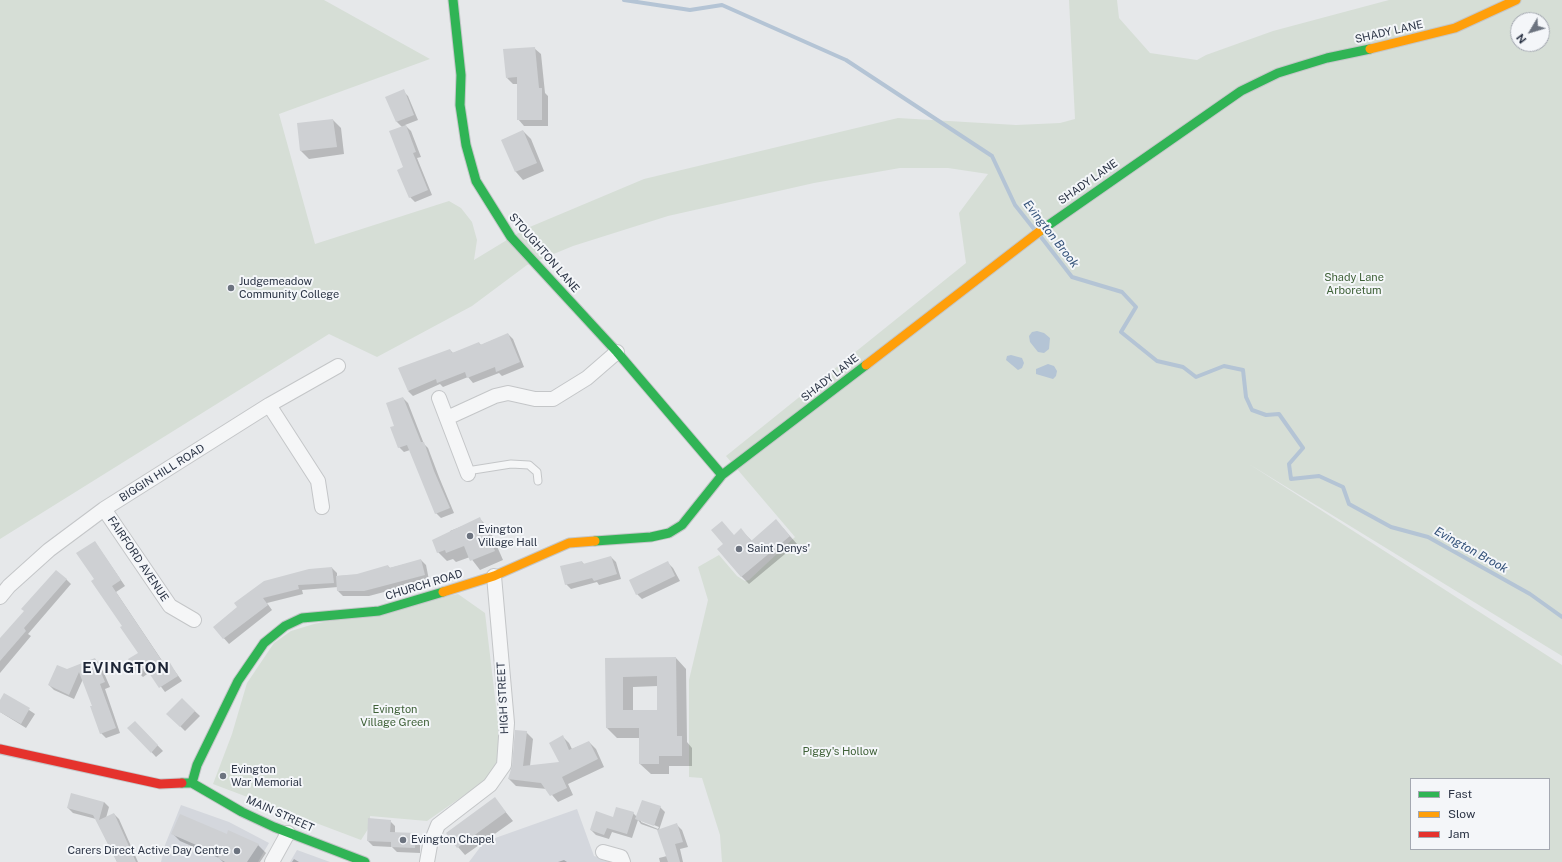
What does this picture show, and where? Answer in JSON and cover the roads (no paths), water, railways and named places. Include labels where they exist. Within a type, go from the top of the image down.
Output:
[{"type":"street","name":"STOUGHTON LANE","points":[[452,0],[461,75],[460,105],[466,145],[476,181],[511,237],[616,352],[722,474]]},
{"type":"street","name":"SHADY LANE","points":[[722,474],[1051,223],[1241,91],[1278,73],[1327,58],[1416,39],[1455,28],[1516,0]]},
{"type":"street","points":[[447,418],[495,396],[508,393],[535,399],[553,399],[587,378],[616,352]]},
{"type":"street","name":"BIGGIN HILL ROAD","points":[[0,597],[9,586],[49,550],[104,509],[269,405],[338,366]]},
{"type":"street","points":[[438,398],[468,472]]},
{"type":"street","points":[[269,405],[318,482],[322,507]]},
{"type":"street","name":"CHURCH ROAD","points":[[192,783],[197,765],[238,681],[264,643],[285,626],[302,618],[379,611],[494,576],[569,543],[651,537],[669,533],[682,525],[694,512],[722,474]]},
{"type":"street","name":"FAIRFORD AVENUE","points":[[104,509],[170,606],[194,620]]},
{"type":"street","name":"HIGH STREET","points":[[427,862],[430,845],[438,824],[490,784],[504,765],[507,723],[494,576]]},
{"type":"street","points":[[0,749],[160,784],[192,783]]},
{"type":"street","name":"MAIN STREET","points":[[192,783],[242,812],[288,833],[365,862]]},
{"type":"street","points":[[272,862],[288,833]]},
{"type":"street","points":[[603,852],[625,855]]},
{"type":"lane","points":[[468,472],[511,464],[529,465],[537,472],[538,481]]},
{"type":"water","points":[[1037,331],[1044,333],[1050,338],[1049,349],[1044,353],[1038,352],[1030,342],[1029,336],[1032,332]]},
{"type":"water","points":[[1011,355],[1022,358],[1024,363],[1022,368],[1018,370],[1006,360],[1007,356]]},
{"type":"water","points":[[1048,364],[1054,366],[1057,371],[1056,376],[1053,379],[1036,374],[1036,369]]},
{"type":"waterway","name":"Evington Brook","points":[[624,0],[690,10],[722,5],[846,60],[992,156],[1015,205],[1034,229]]},
{"type":"waterway","name":"Evington Brook","points":[[1041,237],[1072,277],[1122,292],[1136,307],[1121,332],[1157,361],[1183,367],[1196,377],[1224,366],[1243,370],[1246,397],[1252,410],[1266,415],[1279,414],[1303,448],[1289,464],[1291,479],[1319,476],[1343,487],[1349,504],[1391,527],[1428,537],[1530,594],[1562,617]]},
{"type":"place","name":"Judgemeadow Community College","points":[[231,288]]},
{"type":"place","name":"Evington Village Hall","points":[[470,536]]},
{"type":"place","name":"Saint Denys'","points":[[739,549]]},
{"type":"place","name":"Evington War Memorial","points":[[223,776]]},
{"type":"place","name":"Evington Chapel","points":[[403,840]]},
{"type":"place","name":"Carers Direct Active Day Centre","points":[[237,851]]},
{"type":"district","name":"EVINGTON","points":[[126,668]]},
{"type":"park label","name":"Shady Lane Arboretum","points":[[1354,284]]},
{"type":"park label","name":"Evington Village Green","points":[[395,716]]},
{"type":"park label","name":"Piggy's Hollow","points":[[840,752]]}]
